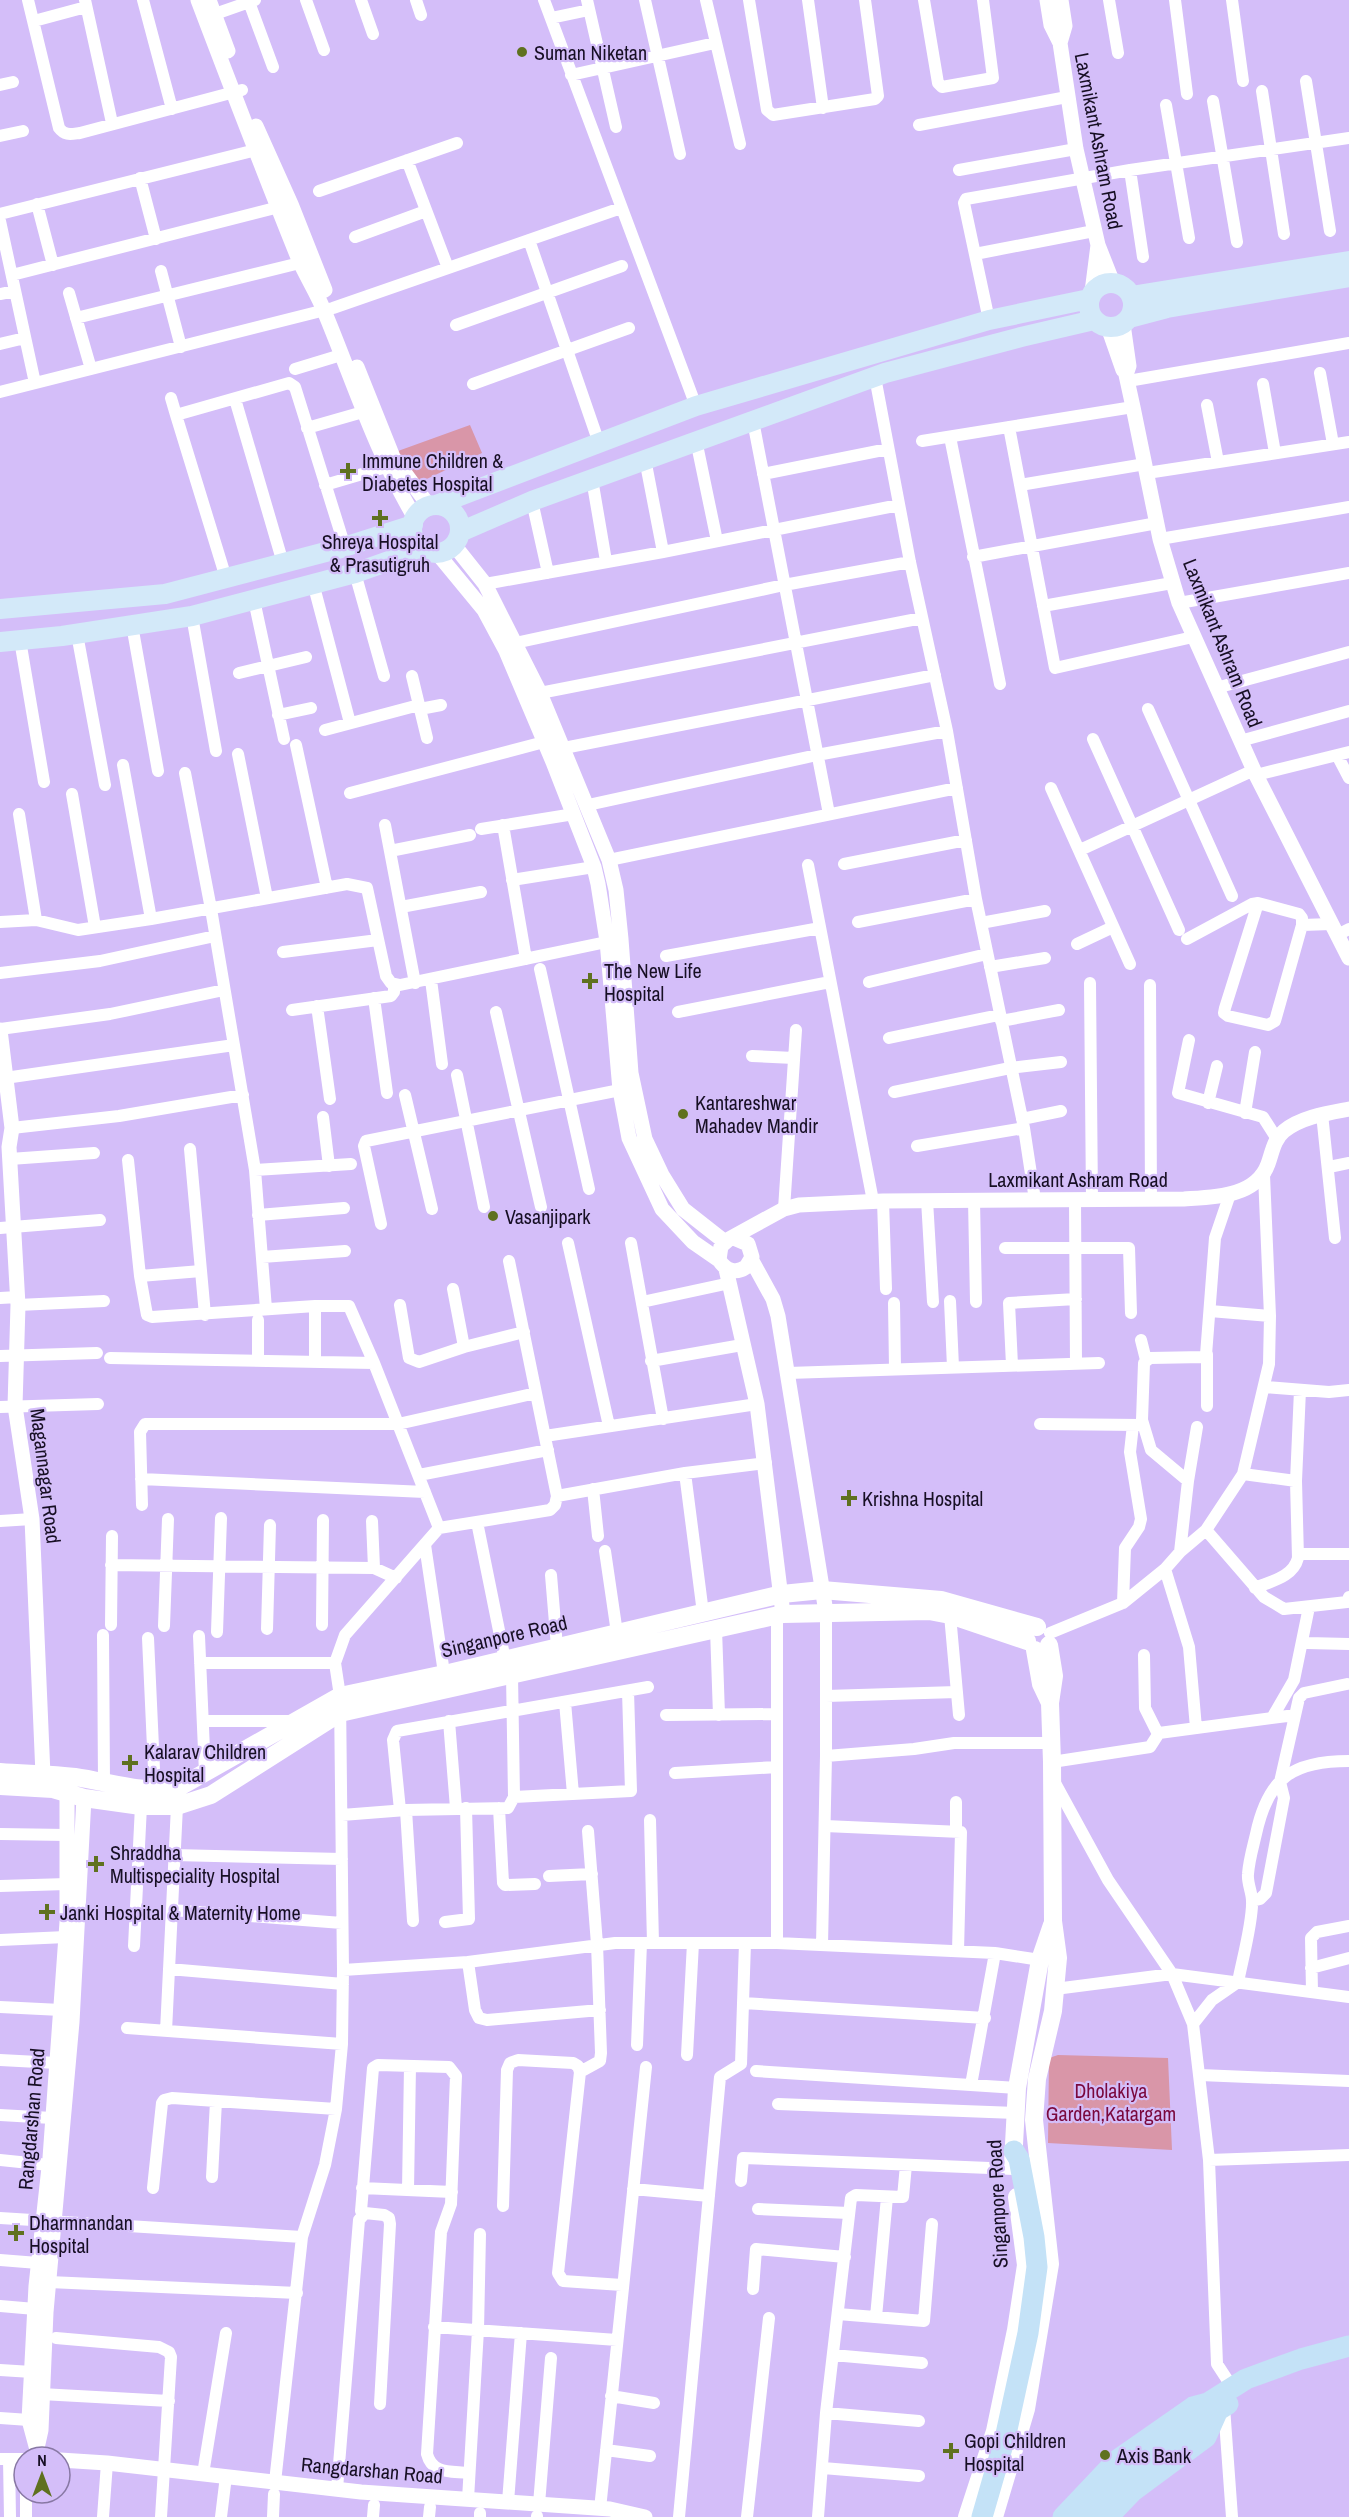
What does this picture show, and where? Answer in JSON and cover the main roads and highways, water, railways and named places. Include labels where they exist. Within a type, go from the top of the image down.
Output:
[{"type":"highway","points":[[982,2517],[1006,2434],[1028,2333],[1037,2267],[1034,2237],[1017,2167]]},
{"type":"highway","points":[[1085,2517],[1143,2461],[1209,2411],[1232,2387],[1246,2379],[1301,2359],[1349,2346]]},
{"type":"highway","points":[[1072,2517],[1108,2477],[1137,2454],[1209,2411],[1256,2388],[1349,2360]]},
{"type":"highway","points":[[1063,2517],[1117,2460],[1189,2409],[1209,2411]]},
{"type":"highway","points":[[1108,2517],[1133,2491],[1206,2437],[1209,2411]]},
{"type":"main road","points":[[1131,296],[1349,261]]},
{"type":"main road","points":[[0,609],[165,594],[284,563],[346,561],[444,545],[532,501],[875,377],[1021,337],[1114,322],[1167,308],[1349,277]]},
{"type":"main road","points":[[1113,283],[1127,290],[1131,296],[1133,303],[1114,322],[1088,306],[1091,295],[1098,286],[1113,283]]},
{"type":"main road","points":[[0,642],[77,634],[192,616],[313,583],[423,513],[696,406],[989,320],[1091,295]]},
{"type":"main road","points":[[423,513],[446,507],[454,513],[459,522],[444,545]]},
{"type":"main road","points":[[423,513],[413,535],[444,545]]},
{"type":"main road","name":"Singanpore Road","points":[[0,1772],[104,1782],[155,1791],[176,1789],[295,1721],[340,1704],[444,1674],[508,1667],[557,1647],[782,1594],[822,1590],[941,1600],[1040,1639]]},
{"type":"main road","name":"Singanpore Road","points":[[0,1786],[53,1789],[76,1796],[141,1806],[177,1806],[211,1795],[340,1704],[508,1667],[716,1629],[780,1614],[929,1611],[950,1614],[1040,1639]]},
{"type":"main road","name":"Singanpore Road","points":[[994,2517],[1026,2409],[1050,2264],[1034,2120],[1037,2079],[1053,2011],[1058,1958],[1053,1921],[1050,1703],[1041,1684],[1040,1639]]},
{"type":"main road","name":"Singanpore Road","points":[[967,2517],[996,2431],[1026,2265],[1017,2167],[1017,2088],[1040,1960],[1053,1921]]},
{"type":"place","name":"Suman Niketan","points":[[522,52]]},
{"type":"place","name":"Immune Children & Diabetes Hospital","points":[[348,471]]},
{"type":"place","name":"Shreya Hospital & Prasutigruh","points":[[380,518]]},
{"type":"place","name":"The New Life Hospital","points":[[590,981]]},
{"type":"place","name":"Kantareshwar Mahadev Mandir","points":[[683,1114]]},
{"type":"place","name":"Vasanjipark","points":[[493,1216]]},
{"type":"place","name":"Krishna Hospital","points":[[849,1498]]},
{"type":"place","name":"Kalarav Children Hospital","points":[[130,1763]]},
{"type":"place","name":"Shraddha Multispeciality Hospital","points":[[96,1864]]},
{"type":"place","name":"Janki Hospital & Maternity Home","points":[[47,1912]]},
{"type":"place","name":"Dharmnandan Hospital","points":[[16,2233]]},
{"type":"place","name":"Gopi Children Hospital","points":[[951,2451]]},
{"type":"place","name":"Axis Bank","points":[[1105,2455]]},
{"type":"park label","name":"Dholakiya Garden,Katargam","points":[[1111,2102]]}]
